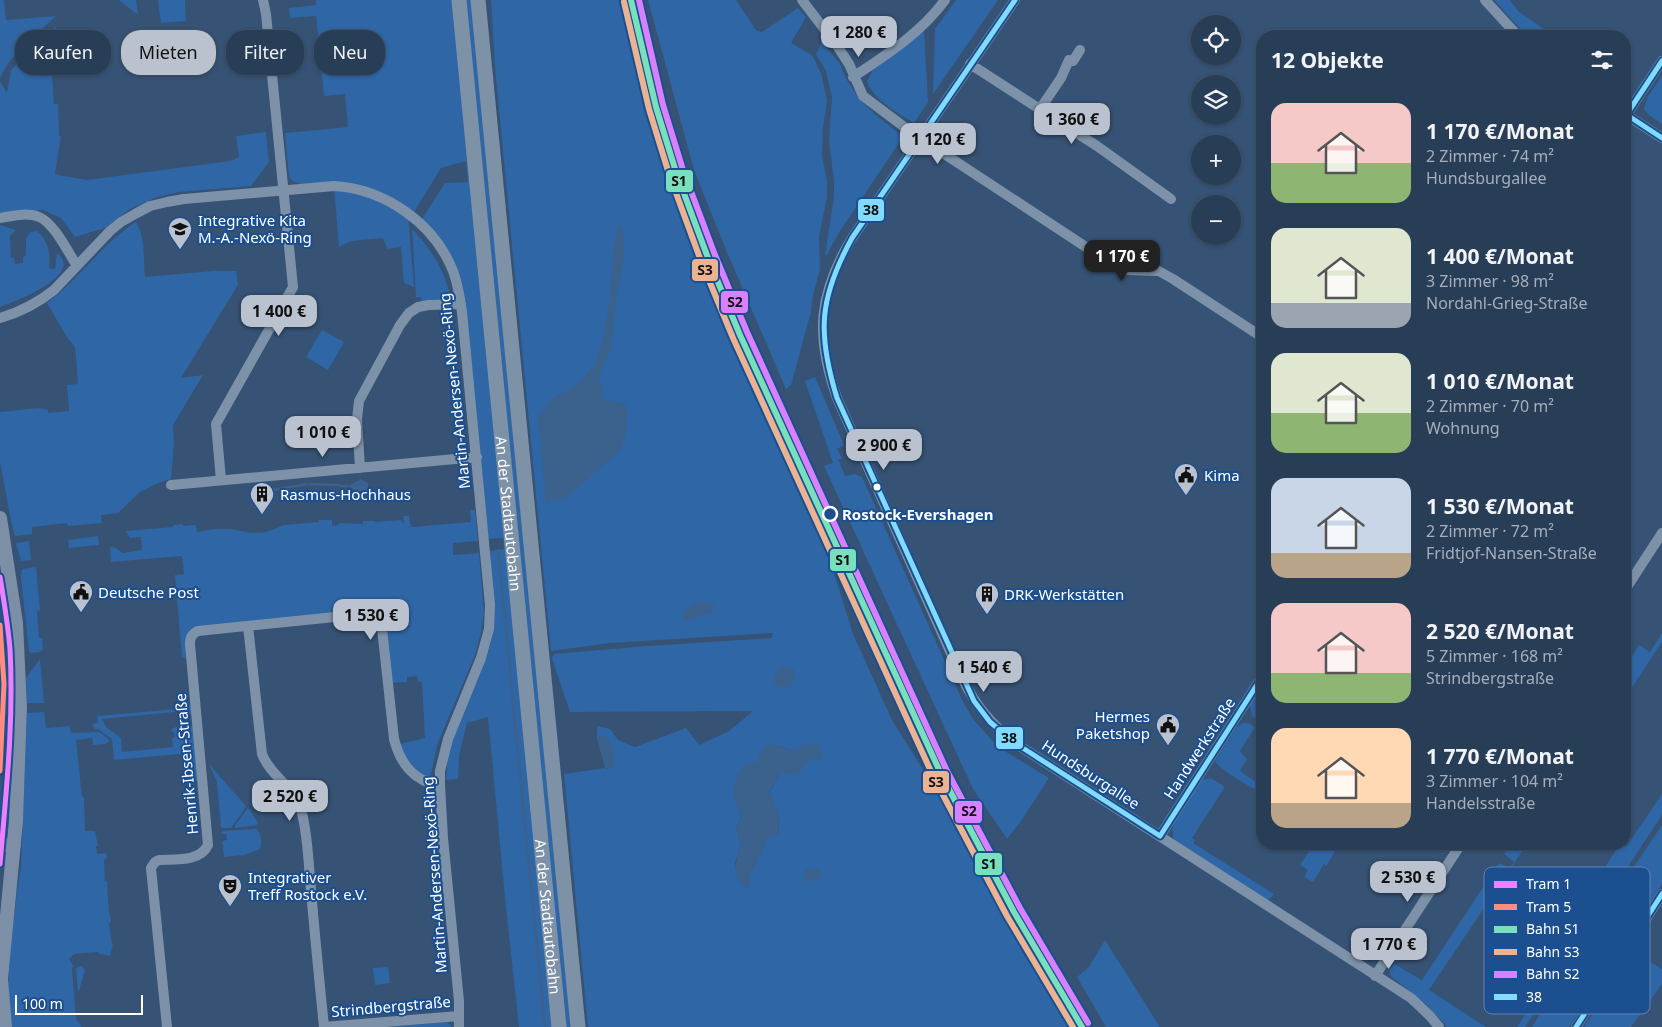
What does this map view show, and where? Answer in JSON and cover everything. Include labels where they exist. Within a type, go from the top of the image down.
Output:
[{"type":"highway","name":"An der Stadtautobahn","points":[[459,0],[559,1027]]},
{"type":"highway","name":"An der Stadtautobahn","points":[[478,0],[578,1027]]},
{"type":"main road","points":[[0,518],[16,622],[19,664],[19,735],[7,846],[2,979],[5,1027]]},
{"type":"street","points":[[221,480],[216,424],[293,287],[266,14],[263,0]]},
{"type":"street","points":[[802,0],[849,64],[853,77],[863,96],[921,138],[1098,254],[1126,270],[1157,271]]},
{"type":"street","points":[[853,77],[899,46],[928,20],[945,0]]},
{"type":"street","name":"Hundsburgallee","points":[[1015,0],[852,238],[833,272],[825,301],[823,337],[831,381],[962,678],[980,710],[1001,732],[1015,742],[1410,998],[1439,1027]]},
{"type":"street","points":[[1485,0],[1512,30]]},
{"type":"street","points":[[1040,109],[1061,78],[1069,60],[1072,60],[1080,50]]},
{"type":"street","points":[[1631,108],[1662,61]]},
{"type":"street","points":[[970,64],[1097,146],[1171,199]]},
{"type":"street","points":[[1631,119],[1662,138]]},
{"type":"street","name":"Martin-Andersen-Nexö-Ring","points":[[0,318],[26,308],[44,298],[121,222],[150,206],[184,199],[334,186],[346,187],[368,192],[397,206],[416,220],[444,253],[453,270],[461,304],[490,593],[489,629],[482,658],[448,738],[443,754],[440,785],[460,1016],[459,1027]]},
{"type":"street","points":[[0,218],[27,215],[38,216],[49,223],[77,266]]},
{"type":"street","points":[[1098,254],[1139,251],[1146,256],[1157,271],[1173,279],[1256,333]]},
{"type":"street","points":[[360,468],[357,419],[359,401],[400,326],[409,313],[418,307],[461,304]]},
{"type":"street","points":[[171,485],[477,457]]},
{"type":"street","points":[[1631,581],[1662,533]]},
{"type":"street","points":[[248,626],[378,614],[381,619],[394,739],[397,750],[404,763],[417,777],[429,784],[440,785]]},
{"type":"street","name":"Henrik-Ibsen-Straße","points":[[167,1027],[151,868],[159,860],[196,857],[204,852],[208,845],[190,644],[191,635],[198,631],[248,626]]},
{"type":"street","name":"Strindbergstraße","points":[[248,626],[262,754],[270,770],[294,797],[302,813],[324,1027],[460,1016]]},
{"type":"street","name":"Handwerkstraße","points":[[1160,836],[1256,686]]},
{"type":"street","points":[[1375,976],[1457,850]]},
{"type":"street","points":[[1650,913],[1662,894]]},
{"type":"street","points":[[1576,1027],[1584,1014]]},
{"type":"shaded area","points":[[0,0],[4,0],[6,20],[56,16],[40,30],[15,30],[15,55],[0,78]]},
{"type":"shaded area","points":[[119,0],[136,0],[138,15]]},
{"type":"shaded area","points":[[158,0],[185,0],[186,21],[161,23]]},
{"type":"shaded area","points":[[316,0],[454,0],[553,1027],[519,1027],[488,717],[467,723],[459,755],[458,779],[446,780],[452,734],[479,677],[490,645],[494,625],[490,551],[504,549],[503,538],[488,539],[457,270],[442,243],[422,219],[445,183],[468,182],[466,161],[441,168],[414,212],[385,196],[301,184],[294,182],[289,177],[285,133],[348,127],[345,94],[324,96],[322,75],[385,75],[385,30],[317,30],[316,16],[290,18],[289,8],[316,5]]},
{"type":"shaded area","points":[[466,0],[471,0],[571,1027],[565,1027]]},
{"type":"shaded area","points":[[491,0],[623,0],[659,150],[679,207],[735,346],[803,487],[824,541],[853,634],[892,720],[948,810],[996,897],[1074,1027],[588,1027],[564,774],[605,768],[610,769],[600,736],[597,739],[597,726],[610,729],[618,740],[635,747],[686,728],[699,745],[729,731],[753,711],[570,712],[552,658],[554,654],[772,638],[773,633],[610,643],[551,651],[495,67]],"holes":[[[773,744],[792,751],[769,793],[778,814],[779,835],[770,834],[750,874],[750,888],[735,864],[741,843],[736,829],[742,816],[735,795],[738,773],[759,763]]]},
{"type":"shaded area","points":[[648,0],[736,0],[756,30],[762,32],[798,8],[806,17],[791,43],[812,55],[821,73],[827,100],[822,155],[827,181],[827,197],[819,237],[820,269],[813,295],[811,312],[791,385],[786,389],[694,170]]},
{"type":"shaded area","points":[[956,0],[998,0],[933,94],[935,29]]},
{"type":"shaded area","points":[[1494,0],[1510,0],[1518,11],[1545,30],[1522,30]]},
{"type":"shaded area","points":[[924,30],[928,102],[914,123],[875,95],[867,82],[873,69]]},
{"type":"shaded area","points":[[822,42],[840,64],[845,77],[859,99],[903,137],[838,234],[827,255],[825,255],[834,197],[834,181],[829,141],[832,97],[826,71],[816,54]]},
{"type":"shaded area","points":[[15,66],[15,75],[52,75],[54,104],[58,104],[59,136],[61,136],[55,173],[58,175],[87,180],[230,161],[239,157],[236,136],[266,132],[269,162],[251,186],[179,192],[157,197],[130,209],[105,228],[75,237],[61,218],[43,210],[0,213],[0,81],[7,93],[11,70]]},
{"type":"shaded area","points":[[1662,76],[1662,124],[1644,109],[1648,96]]},
{"type":"shaded area","points":[[334,186],[346,187],[408,214],[414,287],[404,283],[401,247],[387,249],[383,238],[351,241],[339,247]]},
{"type":"shaded area","points":[[136,222],[143,242],[145,277],[213,271],[236,271],[238,285],[181,378],[203,375],[173,425],[174,442],[171,479],[140,492],[118,513],[101,515],[102,523],[68,526],[67,523],[32,527],[32,534],[15,536],[0,462],[0,412],[38,408],[48,410],[48,413],[69,411],[67,385],[78,384],[75,347],[68,339],[47,303],[70,283],[112,240]]},
{"type":"shaded area","points":[[619,223],[624,232],[624,259],[617,293],[611,348],[599,376],[604,400],[627,404],[627,428],[621,449],[569,496],[546,504],[538,417],[551,400],[581,382],[595,364],[604,338],[611,289],[612,260]]},
{"type":"shaded area","points":[[0,225],[16,230],[10,236],[11,258],[14,257],[15,264],[23,263],[23,257],[26,255],[26,239],[30,232],[37,231],[44,239],[48,248],[50,257],[49,268],[55,269],[57,253],[63,261],[62,270],[45,286],[32,294],[0,307]]},
{"type":"shaded area","points":[[412,229],[438,263],[452,302],[422,303],[421,297],[416,297]]},
{"type":"shaded area","points":[[1141,255],[1144,262],[1142,266],[1127,265],[1124,262],[1124,257]]},
{"type":"shaded area","points":[[322,330],[344,342],[328,370],[306,357]]},
{"type":"shaded area","points":[[815,377],[844,445],[837,449],[842,458],[837,461],[839,461],[845,476],[855,474],[862,477],[963,702],[973,719],[998,747],[1049,778],[1007,839],[973,789],[824,466],[833,463],[805,381]]},
{"type":"shaded area","points":[[361,479],[368,483],[368,490],[358,492],[348,486]]},
{"type":"shaded area","points":[[470,510],[475,510],[478,541],[453,543],[453,555],[479,553],[484,613],[475,655],[437,745],[429,784],[417,777],[396,745],[425,738],[422,682],[418,682],[417,676],[407,677],[407,682],[388,683],[378,614],[194,633],[192,658],[186,659],[182,657],[175,575],[184,574],[182,556],[111,562],[110,547],[114,547],[123,553],[142,550],[141,537],[130,538],[125,531],[173,527],[173,525],[183,524],[183,526],[196,525],[197,532],[231,529],[251,533],[266,532],[284,525],[319,522],[319,520],[332,520],[332,526],[339,525],[339,523],[363,524],[363,521],[401,520],[404,525],[403,516],[409,516],[411,527],[471,522]]},
{"type":"shaded area","points":[[98,536],[99,545],[69,548],[68,540]]},
{"type":"shaded area","points":[[29,541],[31,560],[21,561],[16,543]]},
{"type":"shaded area","points":[[36,567],[40,610],[37,611],[39,638],[42,638],[43,649],[40,652],[31,653],[29,651],[21,576],[22,569]]},
{"type":"shaded area","points":[[695,603],[713,603],[714,608],[711,613],[684,621],[683,612]]},
{"type":"shaded area","points":[[1662,633],[1662,642],[1631,689],[1631,658],[1639,645],[1650,652]]},
{"type":"shaded area","points":[[40,659],[44,703],[27,703],[26,678]]},
{"type":"shaded area","points":[[781,668],[794,668],[795,674],[792,684],[785,688],[774,684],[774,676]]},
{"type":"shaded area","points":[[1256,695],[1256,719],[1252,716],[1250,705]]},
{"type":"shaded area","points":[[189,705],[191,705],[191,714],[186,718],[185,711],[102,719],[106,727],[121,738],[122,752],[173,747],[172,738],[175,737],[171,729],[191,725],[198,780],[194,783],[190,753],[114,760],[112,739],[98,729],[95,729],[92,724],[98,723],[97,716],[189,708]]},
{"type":"shaded area","points":[[44,712],[46,728],[70,726],[71,733],[99,732],[110,740],[106,744],[93,745],[92,738],[76,740],[82,797],[84,797],[85,831],[95,831],[98,846],[96,846],[97,854],[106,853],[107,858],[104,860],[105,881],[107,881],[111,922],[109,923],[113,944],[110,956],[97,952],[74,954],[69,959],[73,965],[76,1019],[82,1027],[12,1027],[10,1013],[9,972],[21,868],[27,713]]},
{"type":"shaded area","points":[[1242,723],[1248,723],[1255,727],[1240,751],[1247,759],[1240,771],[1256,782],[1256,790],[1229,774],[1215,761],[1236,728]]},
{"type":"shaded area","points":[[600,736],[607,737],[612,747],[614,765],[610,769],[605,768],[597,739]]},
{"type":"shaded area","points":[[810,743],[820,745],[822,759],[811,758],[797,775],[780,773],[769,792],[778,814],[779,835],[770,835],[750,874],[750,889],[739,880],[736,869],[741,843],[736,829],[742,816],[736,805],[734,795],[738,775],[746,765],[758,763],[758,756],[766,745],[773,744],[792,751]]},
{"type":"shaded area","points":[[209,764],[246,807],[231,828],[221,828],[217,782]]},
{"type":"shaded area","points":[[1211,778],[1225,787],[1192,838],[1195,840],[1193,843],[1274,894],[1267,901],[1175,842],[1173,825],[1202,780]]},
{"type":"shaded area","points":[[1662,794],[1662,815],[1628,867],[1605,867],[1616,850],[1631,850],[1631,840]]},
{"type":"shaded area","points":[[247,809],[249,809],[258,825],[235,828],[235,825]]},
{"type":"shaded area","points":[[1662,825],[1662,884],[1650,902],[1650,867],[1634,867]]},
{"type":"shaded area","points":[[256,829],[260,835],[260,849],[244,855],[224,857],[222,841],[227,840],[226,834],[222,834],[222,831]]},
{"type":"shaded area","points":[[1310,850],[1336,850],[1326,866],[1324,864],[1313,882],[1304,877],[1308,870],[1300,865]]},
{"type":"shaded area","points":[[1507,850],[1523,850],[1512,867],[1510,867],[1514,862],[1504,854]]},
{"type":"shaded area","points":[[1499,863],[1507,867],[1496,867]]},
{"type":"shaded area","points":[[805,869],[818,869],[822,875],[818,880],[804,881]]},
{"type":"shaded area","points":[[1484,886],[1484,908],[1429,990],[1486,1027],[1447,1027],[1427,1005],[1391,976],[1389,969],[1394,964],[1422,980]]},
{"type":"shaded area","points":[[1105,940],[1160,1027],[1106,1027],[1077,977],[1089,967]]},
{"type":"shaded area","points":[[1650,962],[1662,969],[1662,984],[1650,1001]]},
{"type":"shaded area","points":[[82,966],[85,970],[78,991],[76,969]]},
{"type":"shaded area","points":[[388,967],[390,983],[375,985],[373,968]]},
{"type":"shaded area","points":[[1525,1014],[1533,1014],[1525,1027],[1517,1027]]},
{"type":"shaded area","points":[[1540,1014],[1578,1014],[1569,1027],[1532,1027]]},
{"type":"shaded area","points":[[1593,1014],[1640,1014],[1631,1027],[1584,1027]]},
{"type":"shaded area","points":[[447,1022],[452,1027],[390,1027]]},
{"type":"waterway","points":[[257,493],[307,484]]},
{"type":"waterway","points":[[310,484],[339,485]]},
{"type":"waterway","points":[[341,486],[348,486]]},
{"type":"waterway","points":[[498,550],[545,1027]]},
{"type":"tram line","name":"1","points":[[0,577],[7,622],[11,676],[9,757],[0,864]]},
{"type":"tram line","name":"5","points":[[0,625],[4,684],[0,771]]},
{"type":"rail line","name":"S1","points":[[631,0],[656,107],[676,172],[708,258],[740,335],[941,774],[1014,912],[1082,1027]]},
{"type":"rail line","name":"S2","points":[[639,0],[663,105],[683,170],[747,332],[947,771],[1020,908],[1088,1023]]},
{"type":"rail line","name":"S3","points":[[624,2],[649,109],[669,174],[701,261],[733,338],[934,778],[1007,916],[1073,1027]]},
{"type":"transit line","name":"38","points":[[1015,0],[852,238],[841,259],[827,298],[824,335],[826,354],[837,398],[974,701],[990,722],[1015,743],[1160,836]]},
{"type":"transit line","name":"38","points":[[1631,108],[1662,61]]},
{"type":"transit line","name":"38","points":[[1631,118],[1662,138]]},
{"type":"transit line","name":"38","points":[[1160,836],[1256,686]]},
{"type":"transit line","name":"38","points":[[1650,913],[1662,894]]},
{"type":"transit line","name":"38","points":[[1576,1027],[1584,1014]]},
{"type":"place","name":"Integrative Kita M.-A.-Nexö-Ring","points":[[180,250]]},
{"type":"place","name":"Kima","points":[[1186,496]]},
{"type":"place","name":"Rostock-Evershagen","points":[[830,514]]},
{"type":"place","name":"Rasmus-Hochhaus","points":[[262,515]]},
{"type":"place","name":"Deutsche Post","points":[[81,613]]},
{"type":"place","name":"DRK-Werkstätten","points":[[987,615]]},
{"type":"place","name":"Hermes Paketshop","points":[[1168,746]]},
{"type":"place","name":"Integrativer Treff Rostock e.V.","points":[[230,907]]}]
